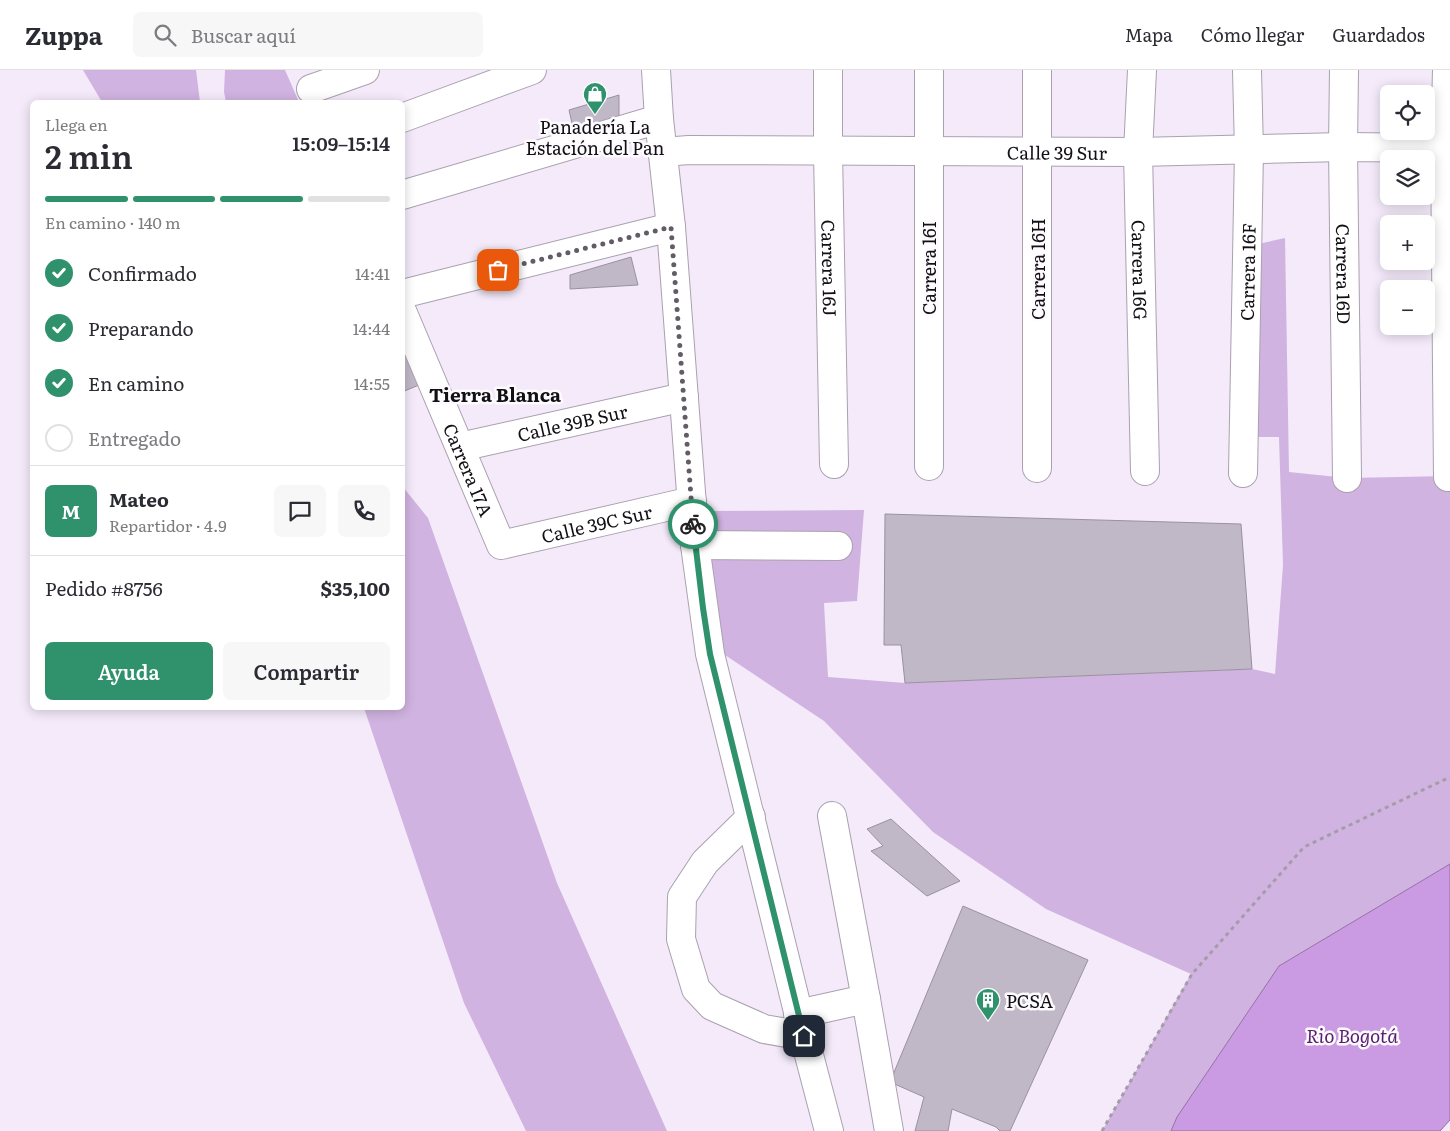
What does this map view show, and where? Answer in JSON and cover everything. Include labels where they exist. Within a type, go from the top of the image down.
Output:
[{"type":"street","points":[[310,87],[365,70]]},
{"type":"street","points":[[405,117],[532,70]]},
{"type":"street","points":[[656,70],[659,119],[671,227],[695,544],[710,654],[801,1025],[829,1131]]},
{"type":"street","name":"Carrera 16J","points":[[828,70],[834,464]]},
{"type":"street","name":"Carrera 16I","points":[[929,70],[929,466]]},
{"type":"street","name":"Carrera 16H","points":[[1037,70],[1038,468]]},
{"type":"street","name":"Carrera 16G","points":[[1142,70],[1138,152],[1145,471]]},
{"type":"street","name":"Carrera 16F","points":[[1243,473],[1249,151],[1247,70]]},
{"type":"street","name":"Carrera 16D","points":[[1344,70],[1343,147],[1347,478]]},
{"type":"street","points":[[1447,70],[1448,476]]},
{"type":"street","points":[[405,194],[659,119]]},
{"type":"street","name":"Calle 39 Sur","points":[[663,152],[689,150],[1138,152],[1249,151],[1343,147],[1448,148]]},
{"type":"street","points":[[405,293],[671,227]]},
{"type":"street","name":"Carrera 17A","points":[[405,318],[501,545]]},
{"type":"street","name":"Calle 39B Sur","points":[[460,447],[684,397]]},
{"type":"street","name":"Calle 39C Sur","points":[[501,545],[692,501]]},
{"type":"street","points":[[695,544],[838,546]]},
{"type":"street","points":[[832,816],[889,1131]]},
{"type":"street","points":[[751,817],[705,862],[682,898],[681,939],[696,989],[712,1006],[764,1028],[801,1025],[866,999]]},
{"type":"path","points":[[1102,1131],[1192,974],[1304,847],[1450,777]]},
{"type":"shaded area","points":[[83,70],[196,70],[200,100],[101,100]]},
{"type":"shaded area","points":[[225,70],[285,70],[298,100],[226,100]]},
{"type":"shaded area","points":[[1285,238],[1289,472],[1347,478],[1450,476],[1450,864],[1279,966],[1177,1117],[1171,1131],[1102,1131],[1191,974],[1046,909],[933,832],[824,721],[722,653],[705,511],[864,510],[857,601],[824,603],[828,677],[905,683],[1252,669],[1275,674],[1283,565],[1279,437],[1254,437],[1258,244]]},
{"type":"shaded area","points":[[405,489],[428,518],[557,883],[667,1131],[526,1131],[464,1003],[365,710],[405,710]]},
{"type":"water","name":"Rio Bogotá","points":[[1450,864],[1450,1120],[1440,1131],[1171,1131],[1177,1117],[1279,966]]},
{"type":"building","name":"Panadería La Estación del Pan","points":[[619,95],[619,120],[574,132],[569,110]]},
{"type":"building","points":[[631,257],[638,285],[570,289],[570,275]]},
{"type":"building","points":[[405,352],[419,385],[405,391]]},
{"type":"building","points":[[885,514],[1241,524],[1252,669],[905,683],[901,645],[884,645]]},
{"type":"building","points":[[891,819],[960,881],[927,896],[871,851],[883,846],[867,829]]},
{"type":"building","name":"PCSA","points":[[963,906],[1088,960],[1010,1131],[1000,1131],[996,1127],[952,1109],[948,1131],[915,1131],[924,1097],[890,1082]]},
{"type":"way so far","points":[[498,270],[671,227],[693,524]]},
{"type":"place","name":"Panadería La Estación del Pan","points":[[595,115]]},
{"type":"place","name":"PCSA","points":[[988,1021]]},
{"type":"district","name":"Tierra Blanca","points":[[495,394]]},
{"type":"route","points":[[693,524],[710,654],[804,1036]]}]
